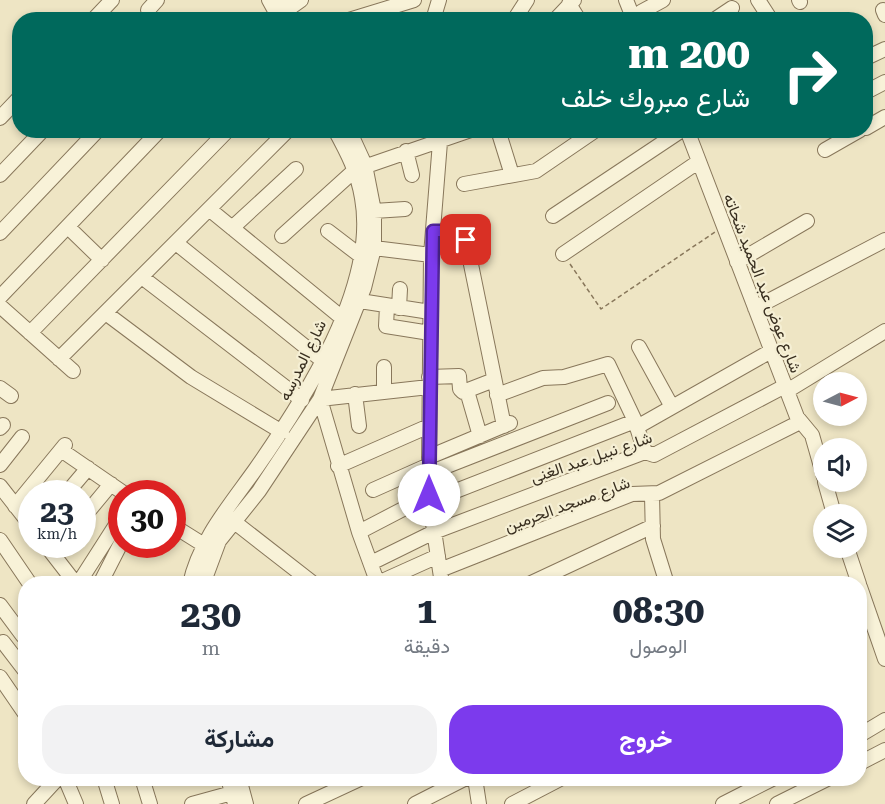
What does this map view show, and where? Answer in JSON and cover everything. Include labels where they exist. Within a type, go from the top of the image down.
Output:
[{"type":"street","points":[[101,12],[112,0]]},
{"type":"street","points":[[269,0],[280,12]]},
{"type":"street","points":[[285,12],[301,0]]},
{"type":"street","points":[[375,12],[414,0]]},
{"type":"street","points":[[422,0],[438,1]]},
{"type":"street","points":[[636,10],[663,0]]},
{"type":"street","points":[[726,12],[732,8]]},
{"type":"street","points":[[0,118],[12,105]]},
{"type":"street","points":[[0,175],[35,138]]},
{"type":"street","points":[[0,233],[90,138]]},
{"type":"street","points":[[0,297],[152,138]]},
{"type":"street","points":[[30,333],[220,138]]},
{"type":"street","points":[[60,359],[280,138]]},
{"type":"street","name":"شارع المدرسه","points":[[206,576],[213,552],[229,518],[302,400],[323,361],[362,257],[364,213],[360,168],[340,138]]},
{"type":"street","name":"شارع المدرسه","points":[[193,576],[204,545],[275,468],[320,399],[360,301],[374,248],[374,211],[351,138]]},
{"type":"street","points":[[282,236],[360,168],[450,138]]},
{"type":"street","points":[[500,138],[512,175]]},
{"type":"street","points":[[464,184],[536,171],[584,138]]},
{"type":"street","points":[[553,216],[679,138]]},
{"type":"street","name":"شارع عوض عبد الحميد شحاته","points":[[691,138],[786,389],[800,422],[813,439]]},
{"type":"street","points":[[825,150],[846,138]]},
{"type":"street","points":[[440,142],[431,255],[429,382],[430,498],[440,570]]},
{"type":"street","points":[[406,151],[412,175]]},
{"type":"street","points":[[563,254],[698,162]]},
{"type":"street","points":[[232,228],[296,169]]},
{"type":"street","points":[[209,209],[341,317]]},
{"type":"street","points":[[374,211],[405,209]]},
{"type":"street","points":[[737,262],[807,221]]},
{"type":"street","points":[[68,227],[102,260]]},
{"type":"street","points":[[328,231],[362,257]]},
{"type":"street","points":[[374,490],[429,465],[480,436],[508,424],[497,395],[466,240],[453,231],[433,231]]},
{"type":"street","points":[[754,308],[885,240]]},
{"type":"street","points":[[176,243],[323,361]]},
{"type":"street","points":[[374,248],[431,255]]},
{"type":"street","points":[[143,278],[302,400]]},
{"type":"street","points":[[400,289],[386,326],[430,333]]},
{"type":"street","points":[[360,301],[430,312]]},
{"type":"street","points":[[0,306],[72,371]]},
{"type":"street","points":[[107,314],[191,376],[282,432]]},
{"type":"street","name":"شارع نبيل عبد الغنى","points":[[370,563],[434,532],[645,452],[654,455],[786,389],[885,331]]},
{"type":"street","points":[[639,347],[672,407]]},
{"type":"street","points":[[359,532],[430,498],[636,424],[672,407],[771,351]]},
{"type":"street","points":[[497,395],[543,378],[564,377],[608,364],[636,424],[645,452]]},
{"type":"street","points":[[384,367],[384,391]]},
{"type":"street","points":[[375,576],[338,466],[320,399],[384,391],[457,375],[460,378],[461,391],[467,391],[494,380]]},
{"type":"street","points":[[467,391],[480,436]]},
{"type":"street","points":[[355,394],[359,426]]},
{"type":"street","points":[[429,465],[608,403]]},
{"type":"street","name":"شارع مسجد الحرمين","points":[[411,576],[440,570],[632,494],[652,495],[800,422]]},
{"type":"street","points":[[338,466],[429,426]]},
{"type":"street","points":[[0,465],[22,437]]},
{"type":"street","points":[[15,506],[63,447],[108,482]]},
{"type":"street","points":[[78,480],[88,468]]},
{"type":"street","points":[[0,486],[18,510]]},
{"type":"street","points":[[96,502],[108,488]]},
{"type":"street","points":[[652,495],[652,539],[664,576]]},
{"type":"street","points":[[229,518],[304,576]]},
{"type":"street","points":[[546,576],[653,526]]},
{"type":"street","points":[[186,534],[204,545]]},
{"type":"street","points":[[82,576],[108,537]]},
{"type":"street","points":[[0,540],[25,576]]},
{"type":"street","points":[[60,558],[72,576]]},
{"type":"street","points":[[104,576],[113,558]]},
{"type":"street","points":[[850,558],[856,576]]},
{"type":"street","points":[[0,605],[18,628]]},
{"type":"street","points":[[867,620],[885,659]]},
{"type":"street","points":[[18,638],[1,642],[18,662]]},
{"type":"street","points":[[0,677],[18,703]]},
{"type":"street","points":[[867,731],[885,720]]},
{"type":"street","points":[[867,759],[885,750]]},
{"type":"street","points":[[34,804],[51,786]]},
{"type":"street","points":[[68,786],[76,804]]},
{"type":"street","points":[[106,786],[112,804]]},
{"type":"street","points":[[144,786],[150,804]]},
{"type":"street","points":[[241,786],[246,804]]},
{"type":"street","points":[[306,804],[345,786]]},
{"type":"street","points":[[415,804],[457,786]]},
{"type":"street","points":[[475,786],[479,804]]},
{"type":"street","points":[[512,804],[546,786]]},
{"type":"street","points":[[723,804],[758,786]]},
{"type":"street","points":[[777,804],[813,786]]},
{"type":"street","points":[[192,804],[233,798]]},
{"type":"path","points":[[563,254],[601,309],[723,226]]},
{"type":"route","points":[[429,495],[433,231],[453,231],[466,240]]}]
